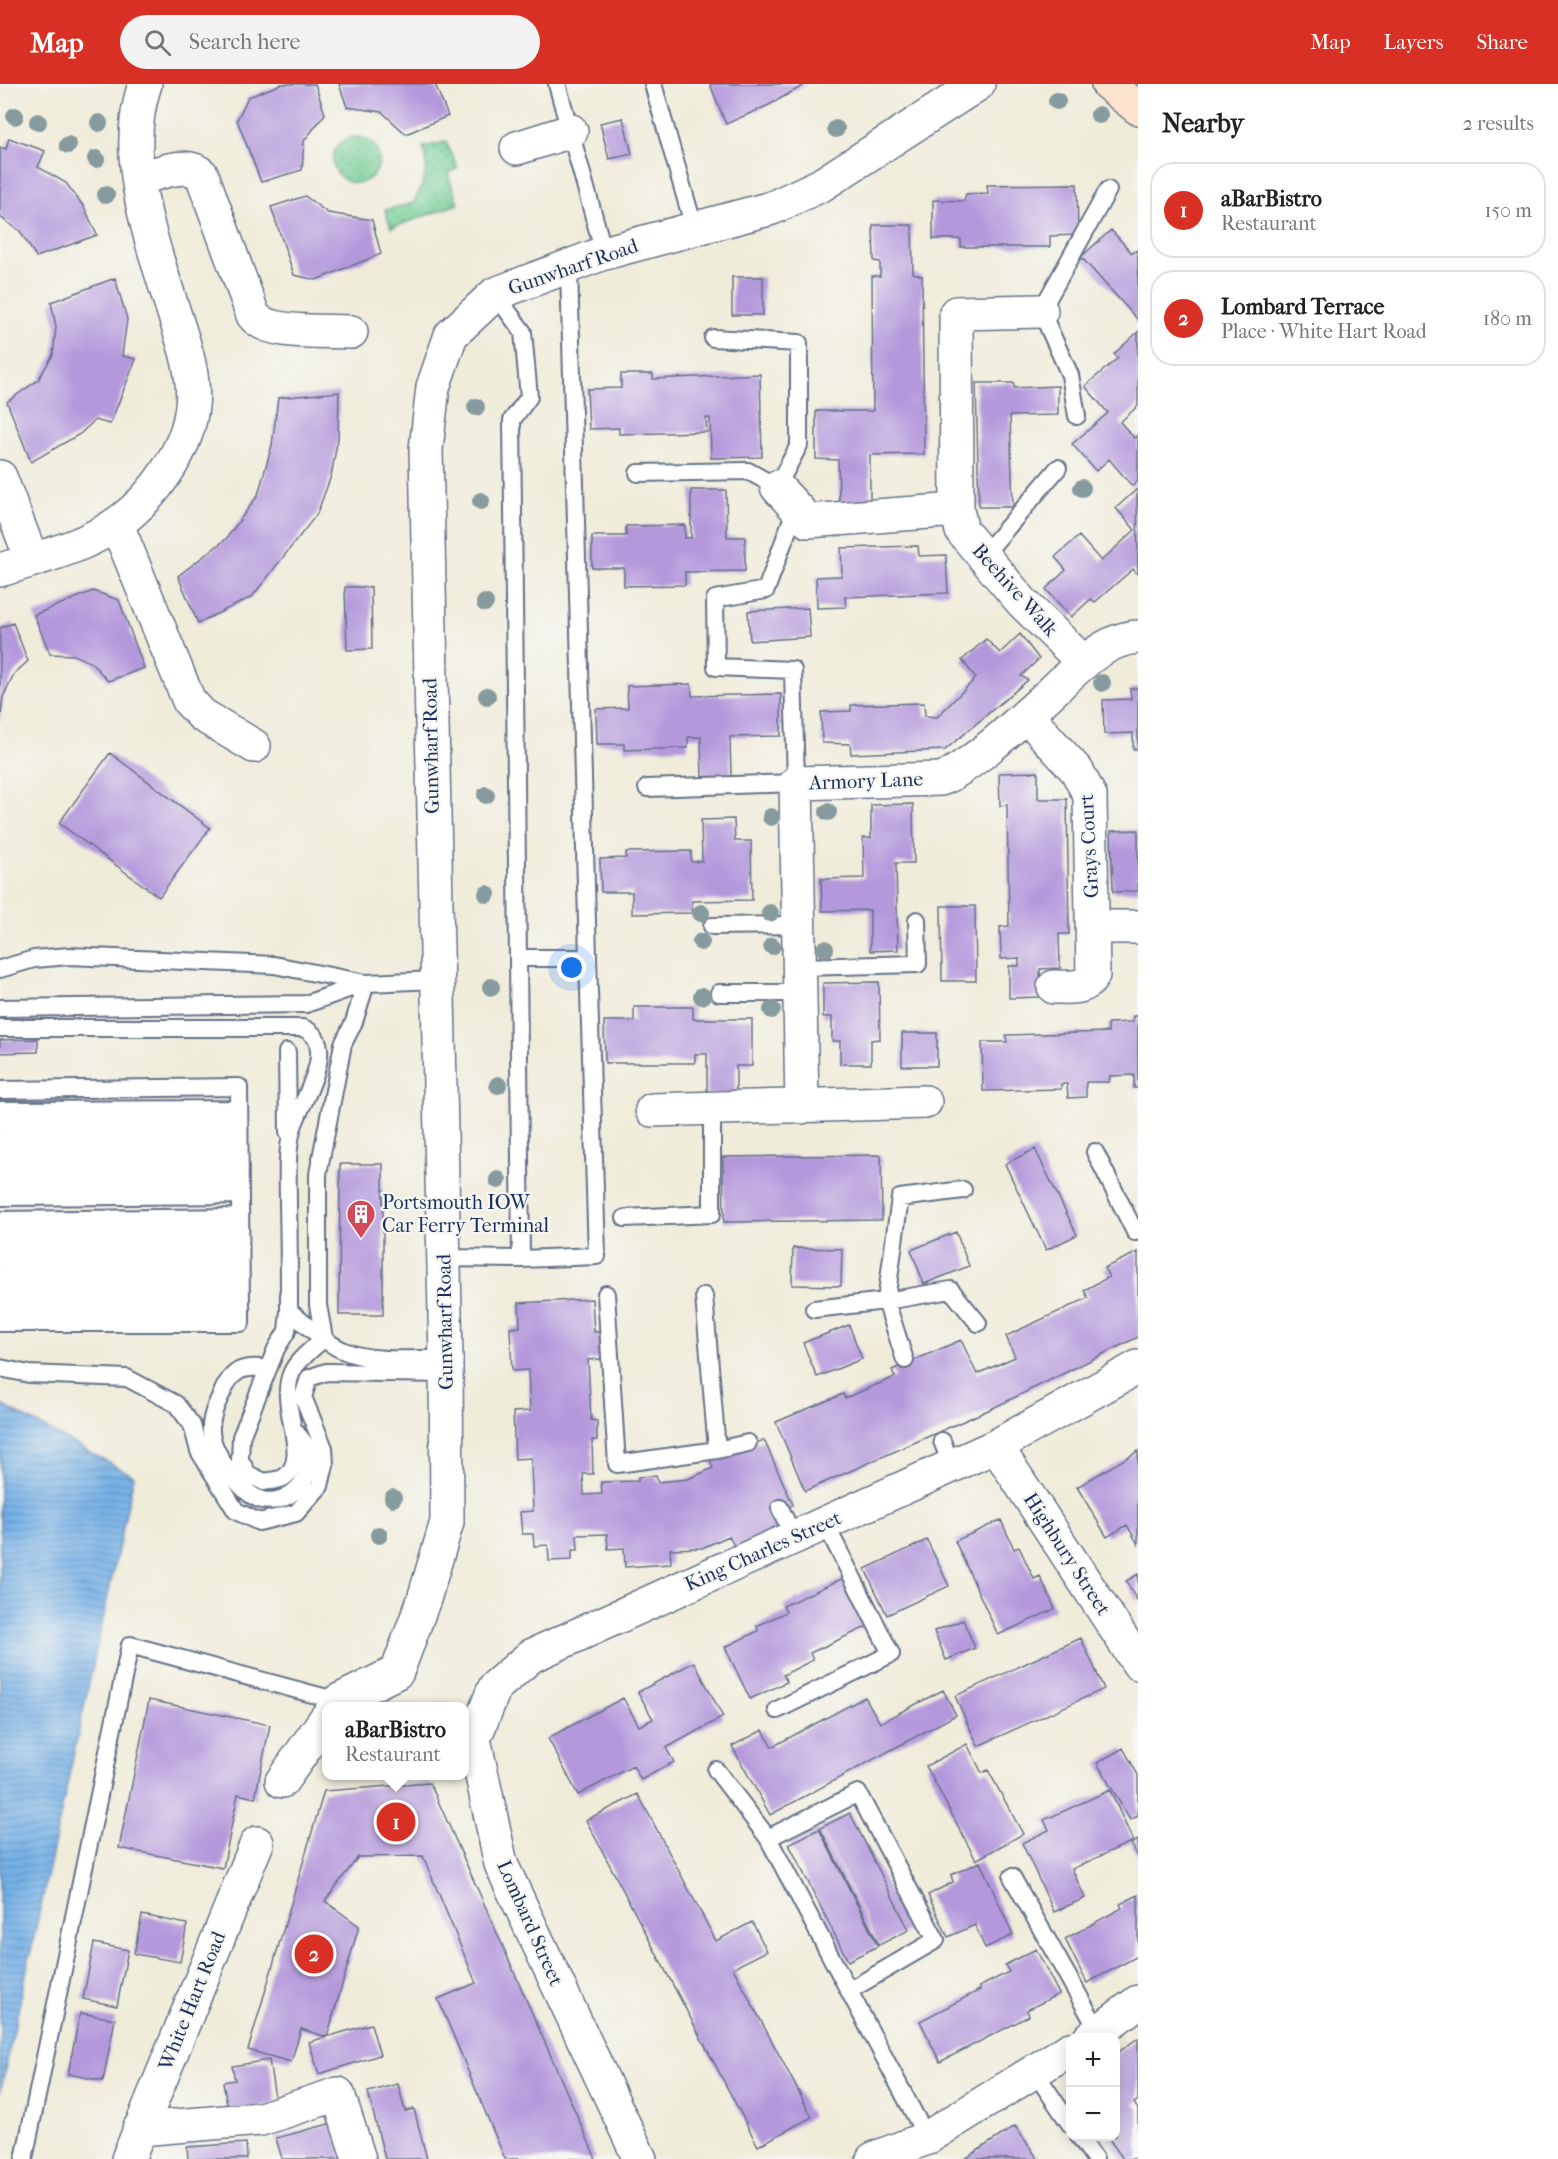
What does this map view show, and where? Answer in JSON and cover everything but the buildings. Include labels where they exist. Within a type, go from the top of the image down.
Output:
[{"type":"main road","points":[[1108,84],[1138,108]]},
{"type":"street","points":[[0,570],[85,542],[117,525],[140,506],[163,478],[185,438],[193,399],[190,362],[154,245],[139,179],[135,128],[145,84]]},
{"type":"street","name":"Gunwharf Road","points":[[344,1702],[397,1672],[424,1599],[447,1522],[446,1367],[426,448],[433,387],[451,336],[495,294],[604,253],[695,231],[772,208],[821,185],[978,84]]},
{"type":"street","points":[[517,148],[571,131]]},
{"type":"street","points":[[139,179],[185,169],[198,170],[202,175],[253,315],[259,323],[280,328],[351,332]]},
{"type":"street","name":"Beehive Walk","points":[[1041,311],[956,313],[957,510],[962,531],[1022,602],[1084,663]]},
{"type":"street","points":[[0,477],[32,560]]},
{"type":"street","points":[[786,497],[808,521],[957,510]]},
{"type":"street","points":[[117,525],[189,701],[212,722],[254,747]]},
{"type":"street","name":"Armory Lane","points":[[802,1107],[796,783],[941,779],[966,765],[1107,645],[1138,636]]},
{"type":"street","name":"Grays Court","points":[[1026,715],[1077,771],[1090,796],[1094,969],[1091,980],[1080,987],[1054,987]]},
{"type":"street","points":[[1093,927],[1138,927]]},
{"type":"street","points":[[652,1110],[925,1102]]},
{"type":"street","name":"King Charles Street","points":[[531,1656],[825,1523],[947,1453],[996,1446],[1138,1366]]},
{"type":"street","name":"Highbury Street","points":[[996,1446],[1133,1645]]},
{"type":"street","name":"Lombard Street","points":[[531,1656],[495,1687],[474,1739],[501,1864],[640,2159]]},
{"type":"street","name":"Gunwharf Road","points":[[282,1781],[322,1724]]},
{"type":"street","name":"White Hart Road","points":[[128,2159],[257,1843]]},
{"type":"street","points":[[1097,2033],[1138,2002]]},
{"type":"street","points":[[873,2159],[927,2138],[1066,2052]]},
{"type":"street","points":[[139,2129],[261,2119],[338,2094],[359,2159]]},
{"type":"lane","points":[[557,84],[604,253]]},
{"type":"lane","points":[[653,84],[695,231]]},
{"type":"lane","points":[[1077,416],[1070,375],[1041,311],[1108,190]]},
{"type":"lane","points":[[443,1258],[521,1259],[597,1256],[568,268]]},
{"type":"lane","points":[[495,294],[523,332],[530,397],[512,420],[521,1259]]},
{"type":"lane","points":[[647,788],[796,783],[793,670],[716,667],[716,598],[766,590],[799,445],[799,343],[713,339]]},
{"type":"lane","points":[[984,556],[1058,468]]},
{"type":"lane","points":[[638,473],[748,471],[786,497]]},
{"type":"lane","points":[[719,993],[918,964],[917,920]]},
{"type":"lane","points":[[712,926],[799,925]]},
{"type":"lane","points":[[0,969],[34,959],[69,956],[274,965],[366,983],[436,980]]},
{"type":"lane","points":[[518,958],[588,958]]},
{"type":"lane","points":[[0,1008],[306,1004],[366,983]]},
{"type":"lane","points":[[324,1338],[318,1305],[318,1174],[343,1044],[354,1022],[366,983]]},
{"type":"lane","points":[[0,1028],[303,1028],[314,1032],[319,1042],[319,1055],[310,1089],[293,1129],[288,1157]]},
{"type":"lane","points":[[287,1052],[290,1311],[287,1331],[268,1369],[241,1437],[240,1460],[248,1474],[264,1482],[283,1478],[295,1464],[297,1444],[286,1395],[292,1372],[324,1338]]},
{"type":"lane","points":[[0,1090],[239,1087],[241,1323],[0,1323]]},
{"type":"lane","points":[[625,1218],[712,1214],[712,1109]]},
{"type":"lane","points":[[0,1110],[239,1152]]},
{"type":"lane","points":[[0,1123],[239,1152]]},
{"type":"lane","points":[[0,1139],[239,1152]]},
{"type":"lane","points":[[0,1153],[239,1152]]},
{"type":"lane","points":[[0,1168],[239,1152]]},
{"type":"lane","points":[[0,1183],[239,1152]]},
{"type":"lane","points":[[0,1197],[239,1152]]},
{"type":"lane","points":[[1095,1152],[1135,1232],[1138,1231]]},
{"type":"lane","points":[[905,1360],[886,1301],[900,1198],[963,1190]]},
{"type":"lane","points":[[0,1220],[240,1262]]},
{"type":"lane","points":[[0,1235],[240,1262]]},
{"type":"lane","points":[[0,1249],[240,1262]]},
{"type":"lane","points":[[0,1263],[240,1262]]},
{"type":"lane","points":[[0,1279],[240,1262]]},
{"type":"lane","points":[[0,1293],[240,1262]]},
{"type":"lane","points":[[0,1308],[240,1262]]},
{"type":"lane","points":[[814,1309],[886,1301],[951,1290],[978,1323]]},
{"type":"lane","points":[[606,1294],[617,1464],[717,1450],[748,1443]]},
{"type":"lane","points":[[704,1296],[717,1450]]},
{"type":"lane","points":[[290,1311],[324,1338],[348,1352],[446,1367]]},
{"type":"lane","points":[[268,1369],[251,1366],[238,1369],[227,1380],[214,1410],[211,1434],[233,1481],[262,1500],[286,1497],[304,1484],[311,1464],[309,1450],[292,1427]]},
{"type":"lane","points":[[0,1368],[29,1374],[127,1378],[176,1404],[192,1425],[199,1450],[236,1511],[260,1522],[296,1514],[320,1486],[326,1465],[324,1448],[303,1397],[309,1378],[326,1372],[446,1367]]},
{"type":"lane","points":[[780,1508],[794,1538]]},
{"type":"lane","points":[[777,1710],[891,1654],[825,1523]]},
{"type":"lane","points":[[24,2159],[130,1646],[322,1705]]},
{"type":"lane","points":[[716,1770],[768,1838],[927,2138]]},
{"type":"lane","points":[[768,1838],[858,1793],[936,1940],[850,1990]]},
{"type":"lane","points":[[1012,1877],[1093,2033]]},
{"type":"lane","points":[[1034,2071],[1066,2117]]},
{"type":"lane","points":[[1082,2141],[1095,2159]]},
{"type":"green space","points":[[356,137],[372,144],[379,160],[372,176],[356,183],[340,176],[333,160],[340,144]]},
{"type":"green space","points":[[446,142],[458,168],[448,174],[458,204],[391,228],[385,210],[413,203],[423,183],[426,162],[423,147]]},
{"type":"water","points":[[0,1404],[134,1476],[0,2094]]},
{"type":"place","name":"Portsmouth IOW Car Ferry Terminal","points":[[361,1240]]},
{"type":"place","name":"aBarBistro","points":[[396,1822]]},
{"type":"place","name":"Lombard Terrace","points":[[314,1954]]}]
